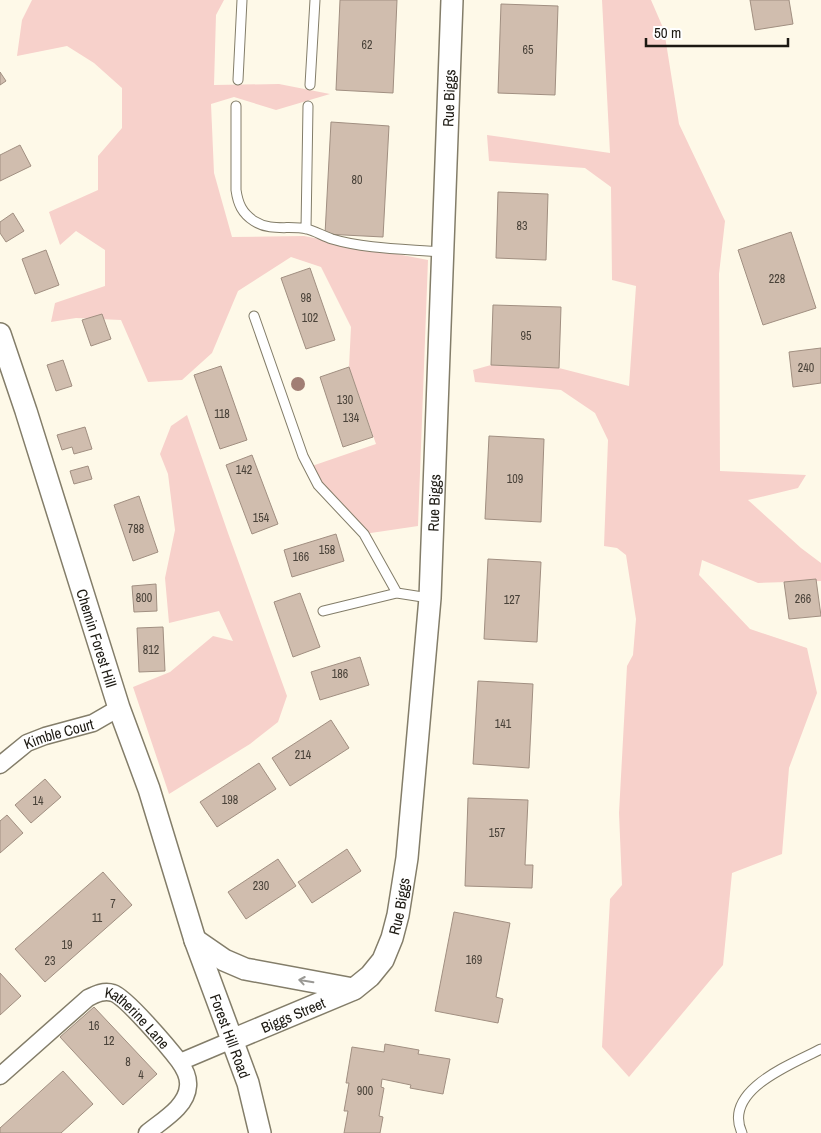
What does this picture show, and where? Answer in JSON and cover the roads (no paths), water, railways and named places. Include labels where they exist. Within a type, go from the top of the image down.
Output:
[{"type":"street","name":"Rue Biggs","points":[[354,989],[370,976],[383,960],[398,915],[407,858],[430,598],[452,0]]},
{"type":"street","name":"Chemin Forest Hill","points":[[0,334],[119,708],[149,789],[195,940]]},
{"type":"street","name":"Kimble Court","points":[[0,765],[27,743],[93,723],[119,708]]},
{"type":"street","points":[[195,940],[224,960],[245,969],[354,989]]},
{"type":"street","name":"Forest Hill Road","points":[[195,940],[248,1083],[260,1133]]},
{"type":"street","name":"Biggs Street","points":[[232,1040],[354,989]]},
{"type":"street","name":"Katherine Lane","points":[[0,1076],[88,998],[101,992],[113,992],[126,1000],[180,1062],[232,1040]]},
{"type":"street","points":[[146,1133],[178,1107],[185,1098],[188,1077],[180,1062]]},
{"type":"lane","points":[[238,80],[242,0]]},
{"type":"lane","points":[[310,85],[315,0]]},
{"type":"lane","points":[[236,106],[236,190],[238,201],[242,210],[261,225],[274,228],[306,229],[332,239],[359,244],[442,252]]},
{"type":"lane","points":[[306,229],[308,106]]},
{"type":"lane","points":[[254,316],[303,456],[318,485],[364,534],[397,594]]},
{"type":"lane","points":[[323,611],[397,594],[430,598]]},
{"type":"lane","points":[[742,1133],[738,1125],[740,1109],[747,1094],[761,1082],[821,1049]]}]
